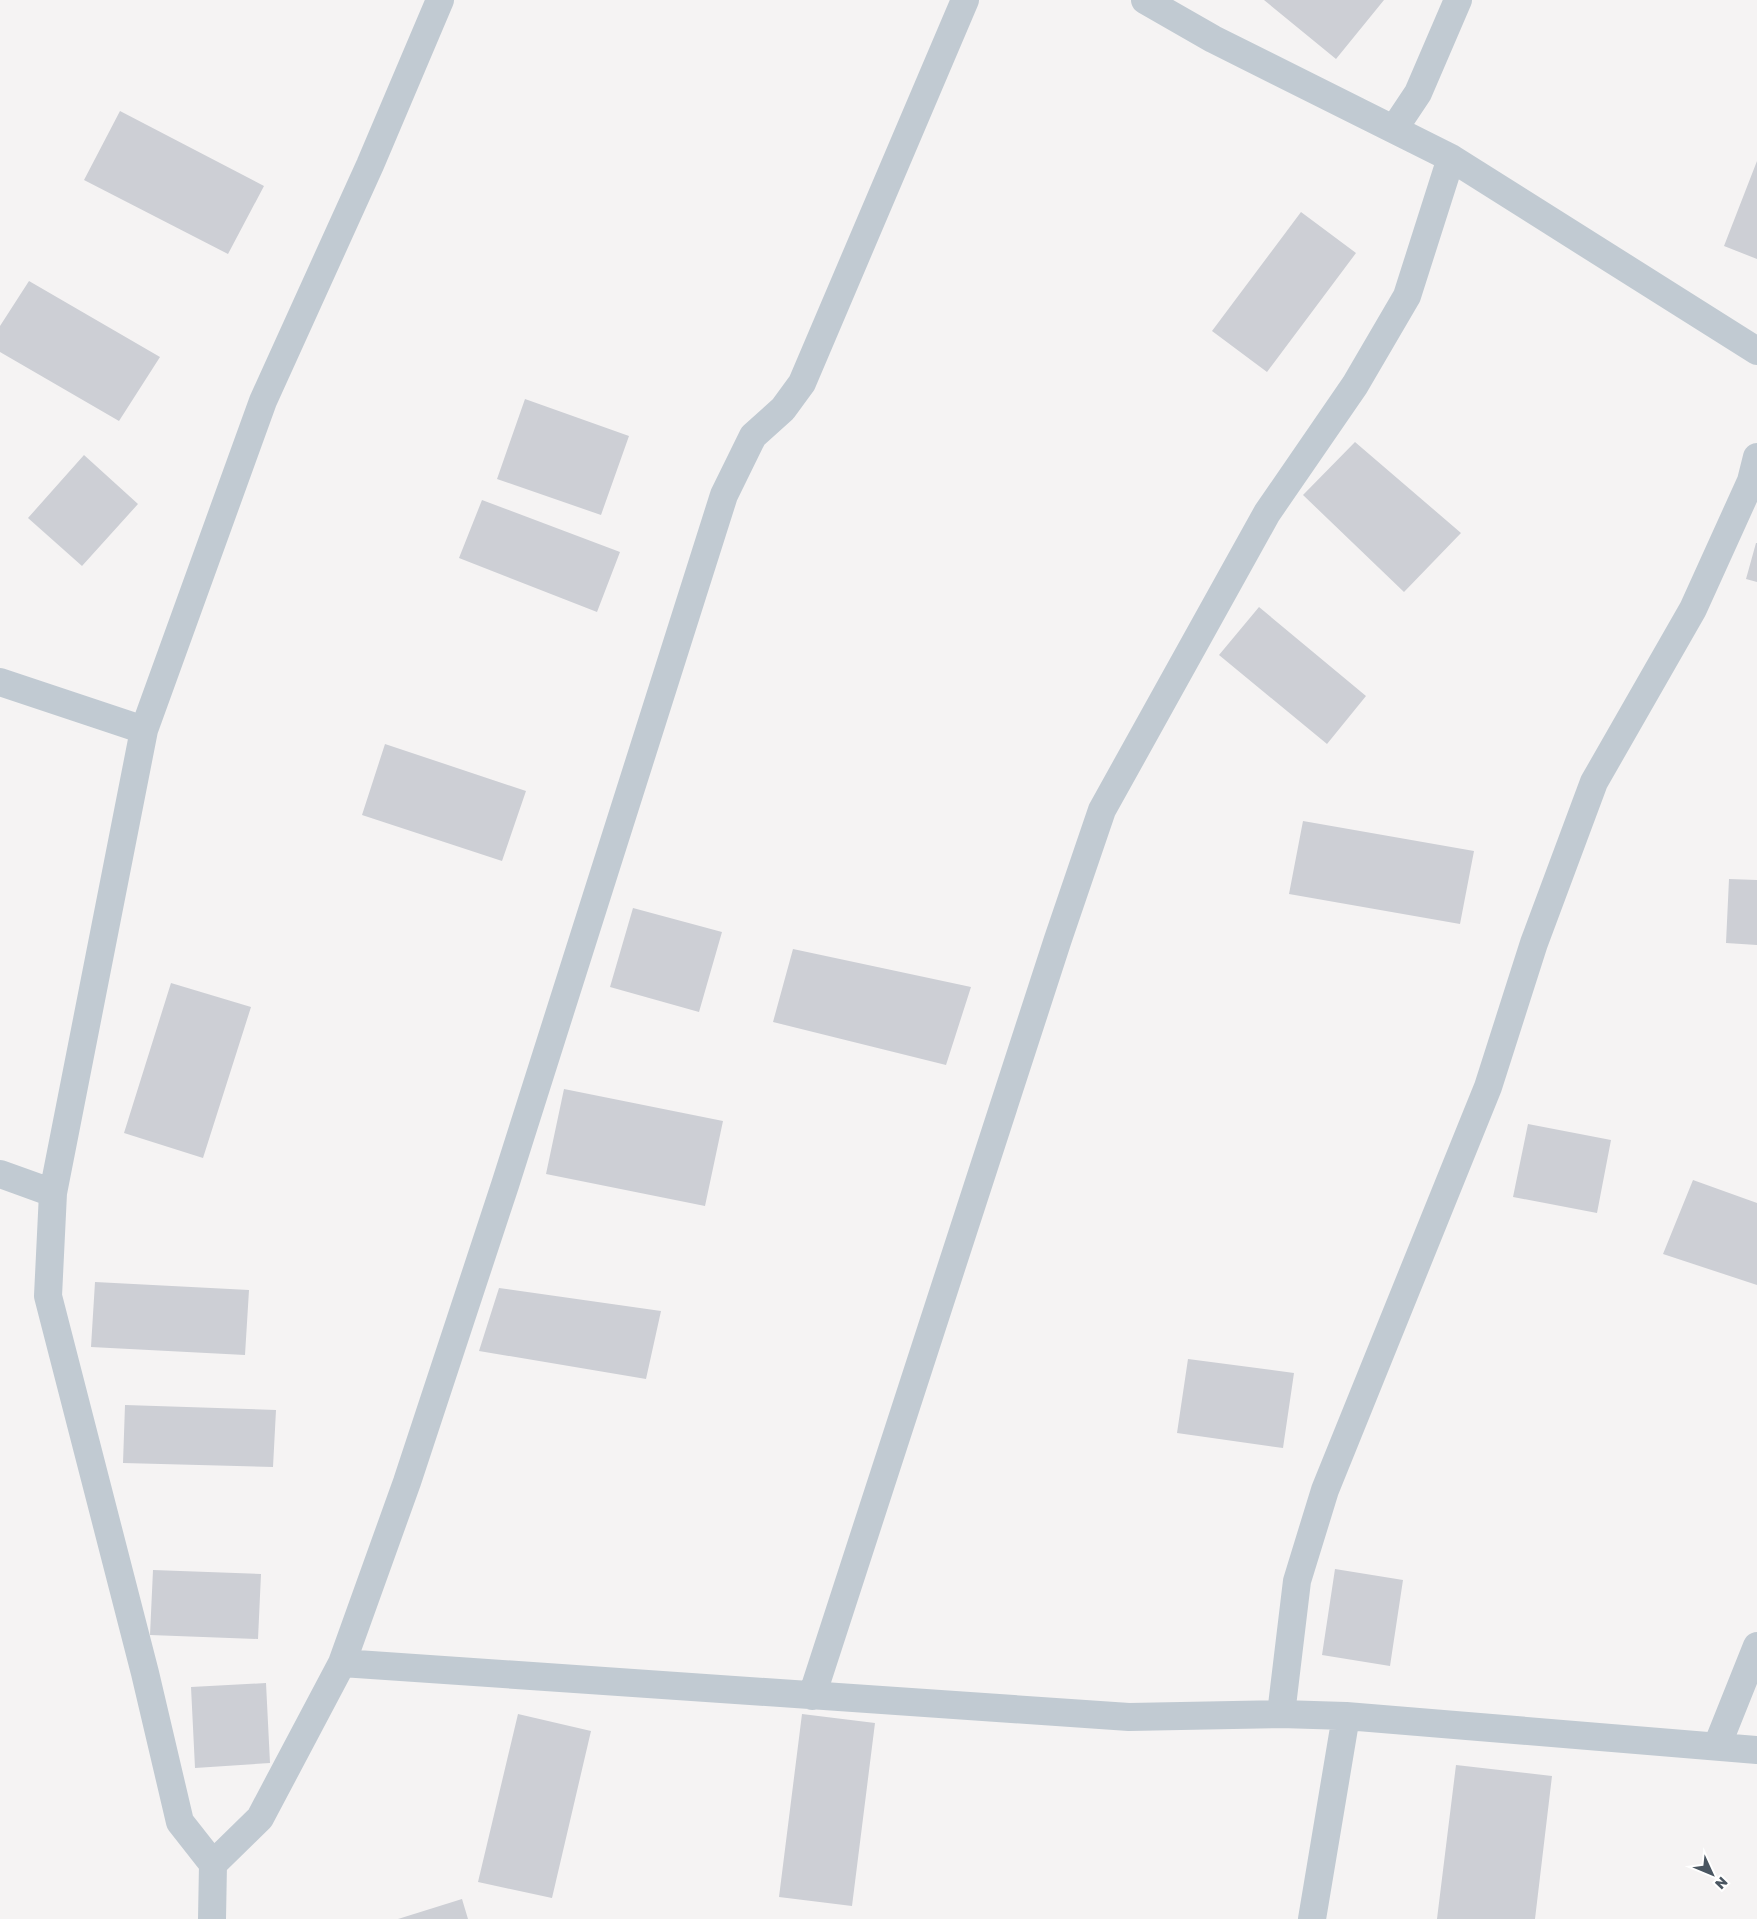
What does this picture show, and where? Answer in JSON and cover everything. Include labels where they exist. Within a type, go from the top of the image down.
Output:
[{"type":"street","points":[[212,1919],[213,1864],[180,1822],[143,1664],[48,1296],[53,1193],[144,730],[263,401],[370,165],[440,0]]},
{"type":"street","points":[[213,1864],[260,1818],[342,1664],[407,1482],[505,1185],[724,495],[753,436],[783,409],[802,383],[965,0]]},
{"type":"street","points":[[1145,0],[1213,39],[1451,158],[1757,351]]},
{"type":"street","points":[[1394,129],[1418,93],[1458,0]]},
{"type":"street","points":[[812,1696],[1058,939],[1102,810],[1267,514],[1355,385],[1407,296],[1451,158]]},
{"type":"street","points":[[1281,1714],[1297,1581],[1326,1490],[1488,1087],[1534,943],[1594,782],[1693,609],[1751,481],[1757,457]]},
{"type":"street","points":[[0,682],[144,730]]},
{"type":"street","points":[[0,1174],[53,1193]]},
{"type":"street","points":[[1717,1746],[1757,1646]]},
{"type":"street","points":[[342,1664],[1129,1717],[1281,1714],[1346,1716],[1757,1750]]},
{"type":"street","points":[[1312,1919],[1346,1716]]},
{"type":"building","points":[[1264,0],[1384,0],[1336,59]]},
{"type":"building","points":[[120,111],[264,186],[228,254],[84,180]]},
{"type":"building","points":[[1757,161],[1757,259],[1724,246]]},
{"type":"building","points":[[1301,212],[1356,253],[1267,372],[1212,331]]},
{"type":"building","points":[[29,281],[160,357],[119,421],[0,352],[0,326]]},
{"type":"building","points":[[525,399],[629,436],[601,515],[497,479]]},
{"type":"building","points":[[1355,442],[1461,533],[1404,592],[1303,495]]},
{"type":"building","points":[[84,455],[138,504],[82,566],[28,518]]},
{"type":"building","points":[[482,500],[620,552],[597,612],[459,558]]},
{"type":"building","points":[[1757,543],[1757,582],[1746,579]]},
{"type":"building","points":[[1259,607],[1366,696],[1327,744],[1219,655]]},
{"type":"building","points":[[385,744],[526,791],[502,861],[362,815]]},
{"type":"building","points":[[1303,821],[1474,851],[1460,924],[1289,894]]},
{"type":"building","points":[[1729,879],[1757,880],[1757,945],[1726,943]]},
{"type":"building","points":[[633,908],[722,932],[699,1012],[610,987]]},
{"type":"building","points":[[793,949],[971,987],[946,1065],[773,1022]]},
{"type":"building","points":[[171,983],[251,1007],[203,1158],[124,1133]]},
{"type":"building","points":[[564,1089],[723,1121],[705,1206],[546,1174]]},
{"type":"building","points":[[1528,1124],[1611,1140],[1597,1213],[1513,1197]]},
{"type":"building","points":[[1693,1180],[1757,1203],[1757,1285],[1663,1254]]},
{"type":"building","points":[[95,1282],[249,1290],[245,1355],[91,1347]]},
{"type":"building","points":[[499,1288],[661,1311],[646,1379],[479,1351]]},
{"type":"building","points":[[1188,1359],[1294,1373],[1283,1448],[1177,1433]]},
{"type":"building","points":[[125,1405],[276,1410],[273,1467],[123,1463]]},
{"type":"building","points":[[1335,1569],[1403,1580],[1390,1666],[1322,1655]]},
{"type":"building","points":[[153,1570],[261,1574],[258,1639],[150,1635]]},
{"type":"building","points":[[266,1683],[270,1763],[195,1768],[191,1687]]},
{"type":"building","points":[[518,1714],[591,1731],[552,1898],[478,1882]]},
{"type":"building","points":[[802,1714],[875,1723],[852,1906],[779,1897]]},
{"type":"building","points":[[1456,1765],[1552,1776],[1535,1919],[1437,1919]]},
{"type":"building","points":[[462,1899],[468,1919],[398,1919]]}]
